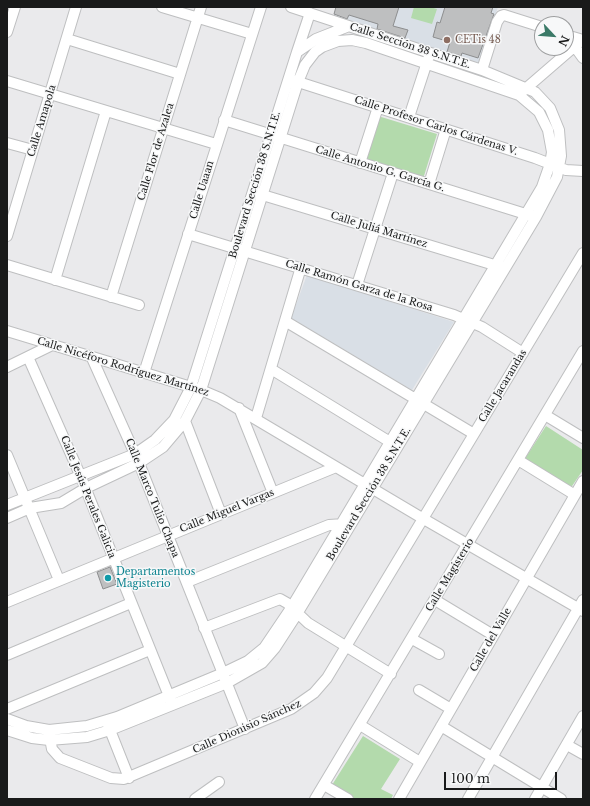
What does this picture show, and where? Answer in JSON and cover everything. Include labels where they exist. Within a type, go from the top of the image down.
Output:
[{"type":"street","points":[[7,32],[15,7]]},
{"type":"street","name":"Calle Amapola","points":[[7,236],[11,206],[33,150],[76,7]]},
{"type":"street","points":[[162,7],[252,34]]},
{"type":"street","name":"Calle Flor de Azalea","points":[[111,297],[201,7]]},
{"type":"street","name":"Calle Uaaan","points":[[144,374],[260,7]]},
{"type":"street","name":"Calle Sección 38 S.N.T.E.","points":[[291,7],[350,26],[519,95]]},
{"type":"street","name":"Boulevard Sección 38 S.N.T.E.","points":[[7,518],[30,508],[61,503],[137,458],[174,420],[191,387],[240,249],[293,80],[297,52],[310,13]]},
{"type":"street","points":[[482,70],[500,17],[504,15],[534,24]]},
{"type":"street","points":[[297,52],[316,39],[350,26]]},
{"type":"street","points":[[67,39],[180,74]]},
{"type":"street","name":"Calle Sección 38 S.N.T.E.","points":[[330,44],[346,40],[359,41],[482,70],[528,87]]},
{"type":"street","points":[[580,42],[583,58]]},
{"type":"street","points":[[519,95],[580,42]]},
{"type":"street","name":"Boulevard Sección 38 S.N.T.E.","points":[[293,80],[315,52],[330,44]]},
{"type":"street","points":[[409,117],[428,57]]},
{"type":"street","name":"Calle Profesor Carlos Cárdenas V.","points":[[293,80],[555,166],[583,171]]},
{"type":"street","points":[[7,81],[216,144]]},
{"type":"street","name":"Boulevard Sección 38 S.N.T.E.","points":[[294,611],[350,524],[368,486],[531,216],[552,188],[555,166],[561,143],[554,117],[543,99],[528,87]]},
{"type":"street","name":"Boulevard Sección 38 S.N.T.E.","points":[[519,95],[534,106],[544,120],[551,140],[555,166]]},
{"type":"street","points":[[360,163],[378,107]]},
{"type":"street","points":[[55,280],[106,111]]},
{"type":"street","name":"Calle Antonio G. García G.","points":[[224,120],[531,216]]},
{"type":"street","points":[[429,184],[446,129]]},
{"type":"street","points":[[7,143],[33,150]]},
{"type":"street","points":[[357,285],[393,173]]},
{"type":"street","name":"Calle Juliá Martínez","points":[[258,193],[500,267]]},
{"type":"street","name":"Calle Ramón Garza de la Rosa","points":[[188,234],[357,285],[468,321],[523,353]]},
{"type":"street","name":"Boulevard Sección 38 S.N.T.E.","points":[[7,505],[137,458],[163,447],[185,421],[201,390],[240,249]]},
{"type":"street","name":"Calle Jacarandas","points":[[422,518],[583,253]]},
{"type":"street","points":[[7,266],[138,306]]},
{"type":"street","points":[[256,418],[301,268]]},
{"type":"street","points":[[285,321],[474,434]]},
{"type":"street","name":"Calle Nicéforo Rodríguez Martínez","points":[[7,331],[144,374],[201,390],[239,408],[422,518],[526,578],[582,606]]},
{"type":"street","points":[[7,366],[52,345]]},
{"type":"street","name":"Calle Magisterio","points":[[315,799],[583,351]]},
{"type":"street","name":"Calle Jesús Perales Galicia","points":[[28,357],[86,488],[131,604],[171,700]]},
{"type":"street","name":"Calle Marco Tulio Chapa","points":[[92,358],[137,458],[245,729]]},
{"type":"street","points":[[270,369],[393,444]]},
{"type":"street","points":[[239,408],[273,493]]},
{"type":"street","points":[[545,415],[583,438]]},
{"type":"street","points":[[185,421],[221,514]]},
{"type":"street","points":[[7,455],[59,580]]},
{"type":"street","points":[[518,460],[575,495]]},
{"type":"street","name":"Calle Miguel Vargas","points":[[7,602],[336,467]]},
{"type":"street","name":"Calle del Valle","points":[[399,799],[583,481]]},
{"type":"street","name":"Boulevard Sección 38 S.N.T.E.","points":[[7,730],[32,738],[73,729],[108,725],[262,663],[275,648],[339,524],[368,486]]},
{"type":"street","name":"Calle Dionisio Sánchez","points":[[49,735],[52,749],[60,758],[115,780],[129,778],[291,709],[307,699],[327,678],[422,518]]},
{"type":"street","points":[[187,582],[329,525],[350,524]]},
{"type":"street","points":[[204,628],[277,600],[284,601],[294,611],[346,647],[391,674]]},
{"type":"street","points":[[435,600],[493,635]]},
{"type":"street","points":[[7,655],[131,604]]},
{"type":"street","points":[[468,799],[582,606]]},
{"type":"street","points":[[412,639],[439,654]]},
{"type":"street","points":[[7,709],[150,650]]},
{"type":"street","points":[[419,690],[451,709]]},
{"type":"street","points":[[535,799],[583,716]]},
{"type":"street","name":"Boulevard Sección 38 S.N.T.E.","points":[[7,720],[49,735]]},
{"type":"street","points":[[108,725],[129,778]]},
{"type":"street","points":[[360,725],[420,762]]},
{"type":"street","points":[[441,726],[561,799]]},
{"type":"street","points":[[566,745],[583,754]]},
{"type":"street","points":[[195,799],[219,782]]},
{"type":"street","points":[[324,785],[348,799]]},
{"type":"shaded area","name":"CETis 48","points":[[336,7],[498,7],[480,63],[333,17]]},
{"type":"shaded area","points":[[307,275],[454,322],[412,390],[291,318]]},
{"type":"green space","points":[[414,7],[430,7],[437,9],[432,24],[411,18]]},
{"type":"green space","points":[[378,116],[437,134],[423,179],[364,161]]},
{"type":"green space","points":[[546,426],[583,450],[583,470],[570,489],[524,460]]},
{"type":"green space","points":[[363,736],[400,759],[381,789],[393,795],[391,799],[356,799],[332,785]]},
{"type":"building","points":[[336,7],[399,7],[393,26],[408,30],[405,38],[377,29],[378,24],[349,15],[347,19],[334,14]]},
{"type":"building","points":[[445,7],[493,7],[491,13],[494,14],[478,58],[462,53],[461,56],[447,52],[450,42],[433,37],[437,22],[440,23]]},
{"type":"building","name":"Departamentos Magisterio","points":[[110,567],[117,584],[103,589],[97,572]]},
{"type":"place","name":"CETis 48","points":[[447,40]]},
{"type":"place","name":"Departamentos Magisterio","points":[[108,578]]}]
